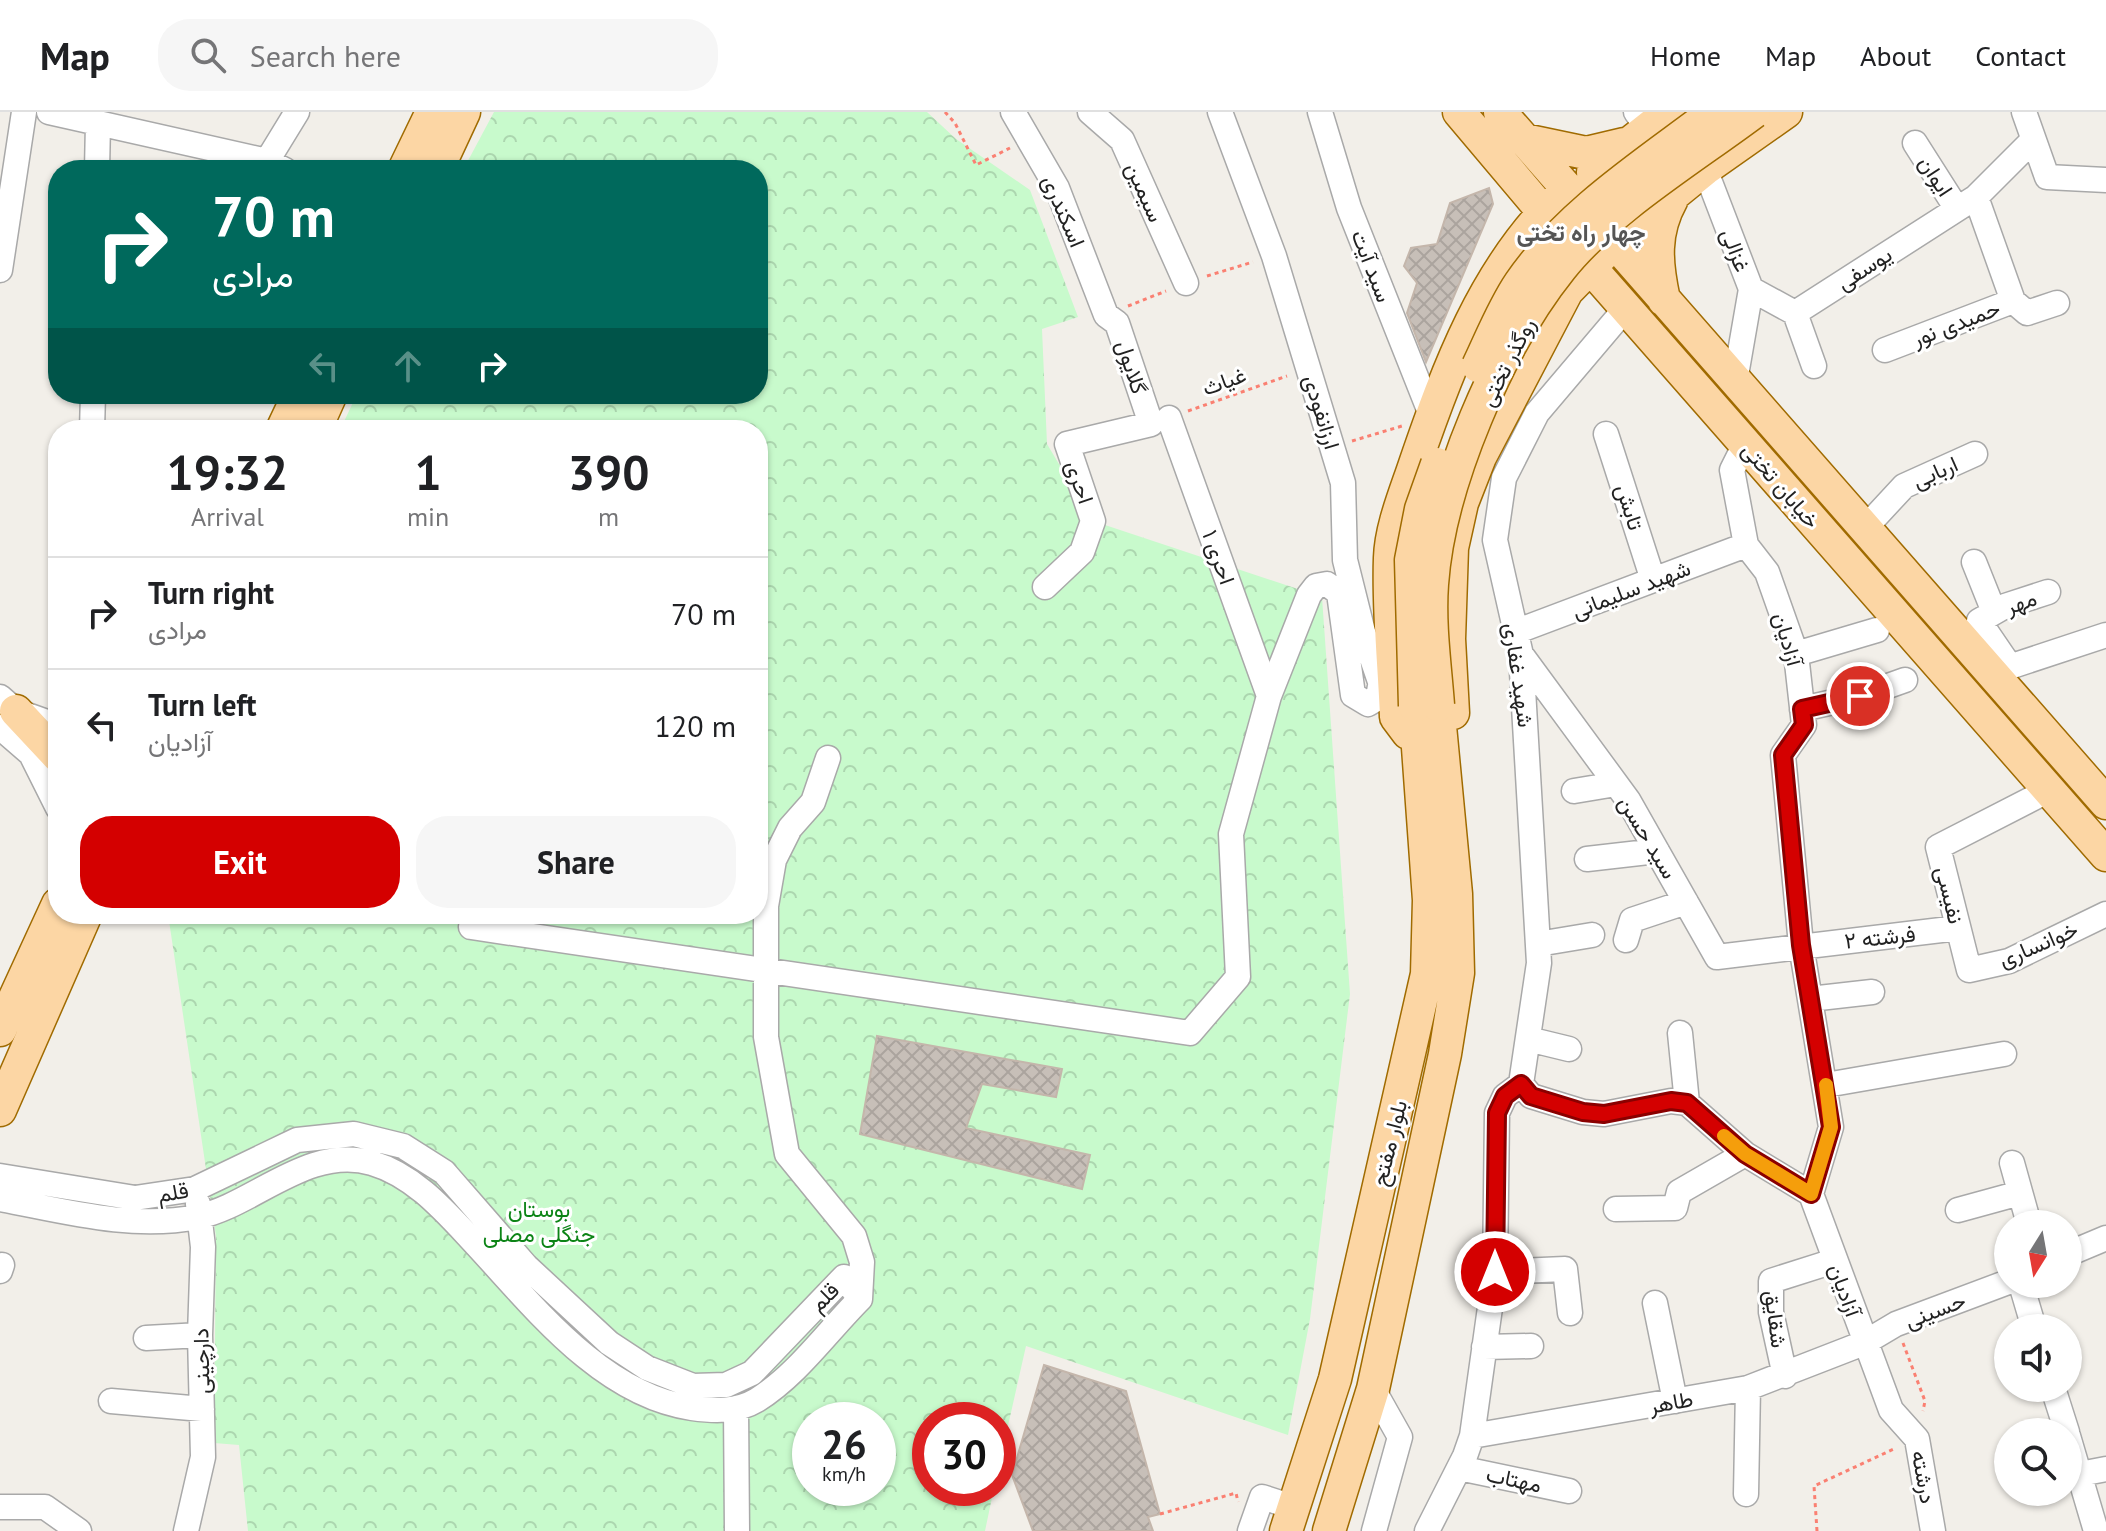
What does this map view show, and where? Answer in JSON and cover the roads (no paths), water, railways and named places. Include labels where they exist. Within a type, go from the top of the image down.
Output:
[{"type":"main road","points":[[409,160],[432,112]]},
{"type":"main road","points":[[442,160],[464,112]]},
{"type":"main road","name":"خیابان تختی","points":[[1459,112],[1589,266],[2106,855]]},
{"type":"main road","name":"خیابان تختی","points":[[1500,112],[1865,528],[2000,669],[2106,803]]},
{"type":"main road","name":"روگذر تختی","points":[[1416,709],[1410,583],[1415,536],[1447,434],[1510,300],[1554,241],[1612,191],[1714,112]]},
{"type":"main road","name":"روگذر تختی","points":[[1416,709],[1442,522],[1471,434],[1513,344],[1562,267],[1585,244],[1754,112]]},
{"type":"main road","points":[[1444,766],[1454,735],[1449,639],[1452,548],[1462,503],[1480,457],[1532,357],[1567,291],[1589,266],[1705,169],[1786,112]]},
{"type":"main road","points":[[1524,140],[1586,153],[1617,147],[1647,123]]},
{"type":"main road","points":[[1639,223],[1614,219],[1603,212],[1595,201],[1593,172],[1647,123]]},
{"type":"main road","points":[[1496,275],[1512,213],[1509,190],[1497,157]]},
{"type":"main road","points":[[1416,709],[1390,556],[1401,508],[1432,417],[1465,335],[1496,275],[1516,244],[1567,190]]},
{"type":"main road","points":[[1664,300],[1658,274],[1658,234],[1673,196]]},
{"type":"main road","points":[[1516,244],[1545,245],[1559,255],[1566,270],[1567,291]]},
{"type":"main road","points":[[1532,357],[1580,298],[1602,294],[1623,304]]},
{"type":"main road","name":"بلوار مفتح","points":[[1291,1520],[1335,1379],[1427,974],[1429,900],[1416,709]]},
{"type":"main road","name":"بلوار مفتح","points":[[1329,1531],[1373,1389],[1445,1054],[1458,973],[1456,894],[1444,766],[1416,709]]},
{"type":"main road","points":[[5,712],[48,748]]},
{"type":"main road","points":[[0,1030],[49,924]]},
{"type":"main road","points":[[0,1110],[82,924]]},
{"type":"street","points":[[0,270],[3,230],[24,112]]},
{"type":"street","points":[[49,112],[98,123],[145,122],[258,160]]},
{"type":"street","points":[[278,160],[297,112]]},
{"type":"street","name":"اسکندری","points":[[1013,112],[1057,188],[1106,315]]},
{"type":"street","name":"سیمین","points":[[1090,112],[1122,140],[1186,283]]},
{"type":"street","name":"ارزانفودی","points":[[1220,112],[1274,256],[1333,446],[1343,483],[1345,560],[1380,686],[1416,709]]},
{"type":"street","name":"سید آیت","points":[[1320,112],[1349,208],[1432,417]]},
{"type":"street","points":[[2024,112],[2047,177],[2106,180]]},
{"type":"street","points":[[97,160],[98,123]]},
{"type":"street","name":"یوسفی","points":[[1795,313],[1967,203],[2033,140]]},
{"type":"street","name":"ایوان","points":[[1915,143],[1967,203]]},
{"type":"street","name":"غزالی","points":[[1705,169],[1751,289],[1735,381]]},
{"type":"street","name":"حمیدی نور","points":[[1885,350],[2013,301],[1967,203]]},
{"type":"street","points":[[1751,289],[1795,313],[1814,366]]},
{"type":"street","points":[[2013,301],[2027,313],[2057,303]]},
{"type":"street","name":"شهید غفاری","points":[[1521,1084],[1537,990],[1538,944],[1518,643],[1495,540],[1504,478],[1537,413],[1623,304]]},
{"type":"street","name":"گلایول","points":[[1106,315],[1117,323],[1160,421]]},
{"type":"street","name":"احری","points":[[1045,587],[1082,552],[1093,521],[1067,444],[1160,421]]},
{"type":"street","name":"احری ۱","points":[[1160,421],[1269,696]]},
{"type":"street","name":"تابش","points":[[1606,434],[1653,580]]},
{"type":"street","points":[[1745,444],[1732,470],[1746,545]]},
{"type":"street","name":"اربابی","points":[[1865,528],[1904,486],[1975,454]]},
{"type":"street","name":"شهید سلیمانی","points":[[1518,643],[1653,580],[1746,545]]},
{"type":"street","name":"آزادیان","points":[[1746,545],[1767,572],[1796,654],[1804,725],[1783,755],[1801,945],[1831,1127],[1811,1194],[1864,1343]]},
{"type":"street","name":"مهر","points":[[1974,562],[1994,612]]},
{"type":"street","points":[[471,927],[1190,1033],[1238,977],[1231,834],[1269,696],[1309,595],[1322,584],[1332,586],[1339,593],[1353,695],[1368,704],[1378,698],[1380,686]]},
{"type":"street","name":"مهر","points":[[2000,669],[1979,621],[1994,612],[2048,592]]},
{"type":"street","points":[[1796,654],[1877,630]]},
{"type":"street","points":[[2000,669],[2106,635]]},
{"type":"street","name":"سید حسن","points":[[1518,643],[1616,784],[1717,957],[1801,945]]},
{"type":"street","points":[[1802,709],[1860,696],[1905,680]]},
{"type":"street","points":[[5,712],[48,723]]},
{"type":"street","points":[[5,712],[48,788]]},
{"type":"street","points":[[768,894],[774,860],[790,828],[813,802],[828,758]]},
{"type":"street","points":[[1574,791],[1616,784]]},
{"type":"street","name":"نفیسی","points":[[1969,970],[1938,847],[2049,790]]},
{"type":"street","points":[[1587,859],[1657,851]]},
{"type":"street","points":[[1626,940],[1632,920],[1686,902]]},
{"type":"street","name":"خوانساری","points":[[1969,970],[2009,961],[2106,914]]},
{"type":"street","points":[[765,924],[766,1037],[787,1154],[854,1236],[862,1262],[860,1299]]},
{"type":"street","name":"فرشته ۲","points":[[1801,945],[1958,928]]},
{"type":"street","points":[[1538,944],[1592,935]]},
{"type":"street","points":[[1810,999],[1872,992]]},
{"type":"street","points":[[1680,1033],[1687,1103]]},
{"type":"street","points":[[1528,1039],[1569,1049]]},
{"type":"street","points":[[1826,1085],[2004,1054]]},
{"type":"street","points":[[1427,1531],[1472,1436],[1495,1272],[1497,1113],[1505,1096],[1521,1084],[1531,1096],[1583,1112],[1604,1114],[1671,1101],[1687,1103],[1745,1154],[1811,1194]]},
{"type":"street","name":"قلم","points":[[0,1176],[135,1198],[195,1189],[297,1140],[354,1134],[403,1146],[444,1172],[526,1266],[609,1343],[647,1368],[693,1386],[726,1385],[752,1373],[844,1277],[860,1299],[792,1372],[756,1401],[714,1411],[680,1406],[645,1395],[607,1372],[566,1337],[428,1193],[371,1163],[332,1162],[294,1172],[201,1216],[156,1224],[0,1199]]},
{"type":"street","points":[[1616,1209],[1675,1208],[1679,1192],[1745,1154]]},
{"type":"street","points":[[2012,1163],[2025,1210]]},
{"type":"street","name":"دارچینی","points":[[186,1531],[203,1457],[201,1216],[195,1189]]},
{"type":"street","points":[[1958,1210],[2020,1193]]},
{"type":"street","points":[[2082,1248],[2106,1238]]},
{"type":"street","name":"شقایق","points":[[1785,1376],[1771,1312],[1771,1281],[1834,1261]]},
{"type":"street","points":[[1495,1272],[1565,1269],[1570,1313]]},
{"type":"street","name":"حسینی","points":[[1864,1343],[1896,1324],[1994,1287]]},
{"type":"street","points":[[1655,1303],[1675,1401]]},
{"type":"street","points":[[146,1338],[200,1335]]},
{"type":"street","name":"طاهر","points":[[1472,1436],[1748,1388],[1864,1343]]},
{"type":"street","name":"درشته","points":[[1864,1343],[1891,1410],[1917,1439],[1933,1531]]},
{"type":"street","points":[[1484,1347],[1531,1346]]},
{"type":"street","points":[[1746,1494],[1748,1388]]},
{"type":"street","points":[[1373,1389],[1400,1437],[1374,1531]]},
{"type":"street","points":[[111,1401],[202,1409]]},
{"type":"street","points":[[736,1408],[737,1531]]},
{"type":"street","name":"مهتاب","points":[[1459,1468],[1569,1491]]},
{"type":"street","points":[[2082,1474],[2106,1469]]},
{"type":"street","points":[[2082,1481],[2096,1531]]},
{"type":"street","points":[[1250,1531],[1262,1497],[1291,1520]]},
{"type":"street","points":[[0,1507],[45,1507],[72,1529]]},
{"type":"district","name":"چهار راه تختی","points":[[1581,233]]},
{"type":"park label","name":"بوستان جنگلی مصلی","points":[[539,1222]]}]
